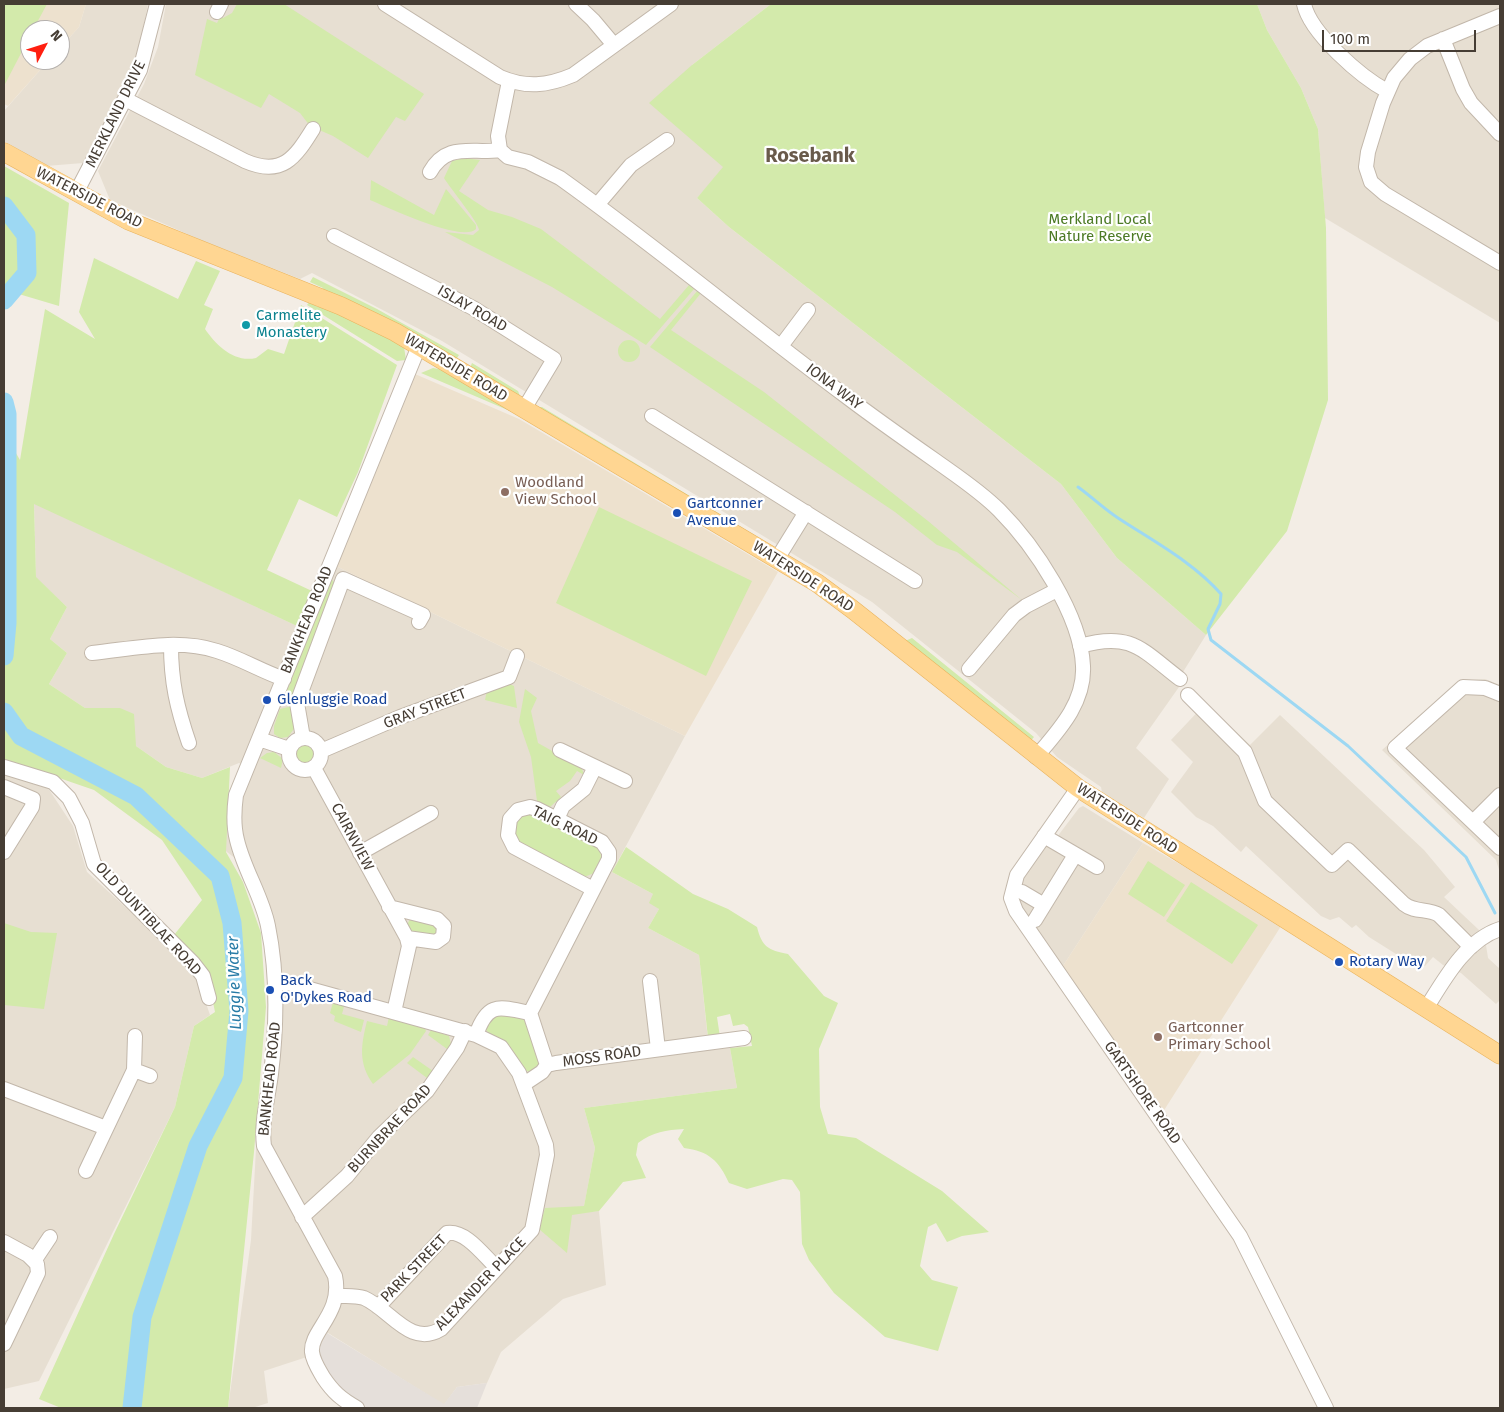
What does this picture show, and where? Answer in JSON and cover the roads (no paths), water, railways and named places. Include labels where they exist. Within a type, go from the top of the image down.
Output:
[{"type":"main road","name":"WATERSIDE ROAD","points":[[4,152],[129,221],[341,306],[419,346],[776,558],[852,609],[1036,757],[1078,788],[1427,1007],[1500,1055]]},
{"type":"street","name":"MERKLAND DRIVE","points":[[76,193],[127,100],[145,55],[157,4]]},
{"type":"street","points":[[385,4],[489,72],[509,81],[535,86],[558,81],[579,71],[671,4]]},
{"type":"street","points":[[576,4],[593,20],[614,45]]},
{"type":"street","points":[[1304,4],[1307,16],[1315,27],[1358,72],[1387,91]]},
{"type":"street","points":[[1500,16],[1427,46],[1400,69],[1387,91],[1368,152],[1366,167],[1371,182],[1385,194],[1500,263]]},
{"type":"street","points":[[1443,39],[1463,89],[1471,103],[1500,134]]},
{"type":"street","points":[[500,150],[498,136],[509,81]]},
{"type":"street","points":[[127,100],[245,161],[266,167],[277,166],[290,160],[313,129]]},
{"type":"street","points":[[597,204],[631,165],[667,140]]},
{"type":"street","name":"IONA WAY","points":[[430,172],[440,158],[455,152],[500,150],[508,157],[528,162],[560,178],[597,204],[846,397],[988,500],[1034,550],[1057,590],[1080,646],[1083,672],[1080,692],[1067,719],[1036,757]]},
{"type":"street","name":"ISLAY ROAD","points":[[334,236],[466,304],[554,359],[524,409]]},
{"type":"street","points":[[782,346],[808,310]]},
{"type":"street","name":"BANKHEAD ROAD","points":[[336,1296],[335,1276],[264,1146],[263,1136],[276,1023],[275,983],[268,925],[263,906],[237,842],[234,820],[236,795],[419,346]]},
{"type":"street","points":[[652,416],[915,581]]},
{"type":"street","points":[[776,558],[806,512]]},
{"type":"street","points":[[303,738],[296,704],[343,579],[423,615],[419,622]]},
{"type":"street","points":[[969,669],[1014,615],[1026,606],[1057,590]]},
{"type":"street","points":[[1080,646],[1103,640],[1130,643],[1180,679]]},
{"type":"street","points":[[171,645],[176,704],[189,744]]},
{"type":"street","points":[[92,653],[171,645],[201,647],[218,651],[284,679]]},
{"type":"street","name":"GRAY STREET","points":[[321,751],[400,718],[509,677],[517,656]]},
{"type":"street","points":[[1500,694],[1486,688],[1463,687],[1394,748],[1500,848]]},
{"type":"street","points":[[1188,695],[1244,752],[1266,801],[1332,865],[1348,850],[1410,909],[1434,912],[1439,915],[1471,947]]},
{"type":"street","points":[[303,738],[316,742],[321,751],[320,761],[314,768],[298,769],[290,760],[289,749],[294,742],[303,738]]},
{"type":"street","points":[[259,739],[289,749]]},
{"type":"street","points":[[560,750],[625,781]]},
{"type":"street","name":"OLD DUNTIBLAE ROAD","points":[[4,766],[53,782],[69,798],[82,823],[94,864],[193,963],[203,976],[209,998]]},
{"type":"street","points":[[557,819],[563,806],[584,789],[595,767]]},
{"type":"street","name":"CAIRNVIEW","points":[[314,768],[407,938]]},
{"type":"street","points":[[4,787],[33,799],[32,807],[4,852]]},
{"type":"street","name":"GARTSHORE ROAD","points":[[1078,788],[1014,881],[1011,898],[1016,911],[1244,1242],[1326,1408]]},
{"type":"street","points":[[1473,822],[1500,795]]},
{"type":"street","name":"TAIG ROAD","points":[[530,1013],[593,890],[609,858],[609,852],[602,842],[537,809],[524,808],[514,814],[510,819],[508,835],[510,842],[520,850],[593,890]]},
{"type":"street","points":[[360,853],[431,813]]},
{"type":"street","points":[[1044,836],[1097,867]]},
{"type":"street","points":[[1035,920],[1075,855]]},
{"type":"street","points":[[1022,892],[1044,905]]},
{"type":"street","points":[[390,907],[437,919],[444,926],[443,937],[436,942],[407,938],[409,946],[394,1012]]},
{"type":"street","points":[[1427,1007],[1453,968],[1471,947],[1483,937],[1500,929]]},
{"type":"street","name":"MOSS ROAD","points":[[650,980],[658,1050]]},
{"type":"street","name":"ALEXANDER PLACE","points":[[275,983],[288,983],[470,1033],[502,1047],[514,1064],[524,1084],[546,1145],[547,1155],[534,1225],[528,1235],[441,1329],[434,1334],[412,1333],[378,1307],[357,1296],[336,1296]]},
{"type":"street","points":[[470,1033],[493,1008],[500,1007],[530,1013],[547,1065]]},
{"type":"street","name":"BURNBRAE ROAD","points":[[302,1217],[347,1176],[379,1137],[426,1091],[456,1048],[470,1033]]},
{"type":"street","points":[[86,1171],[134,1070],[135,1036]]},
{"type":"street","name":"MOSS ROAD","points":[[524,1084],[532,1081],[547,1065],[744,1038]]},
{"type":"street","points":[[134,1070],[150,1076]]},
{"type":"street","points":[[4,1089],[106,1128]]},
{"type":"street","name":"PARK STREET","points":[[378,1307],[447,1233],[454,1232],[462,1235],[497,1268]]},
{"type":"street","points":[[34,1261],[50,1237]]},
{"type":"street","points":[[4,1242],[34,1261],[37,1264],[38,1273],[4,1344]]},
{"type":"street","points":[[336,1296],[312,1352],[319,1369],[338,1398],[357,1408]]},
{"type":"waterway","name":"Luggie Water","points":[[4,206],[26,235],[27,273],[4,300]]},
{"type":"waterway","name":"Luggie Water","points":[[4,402],[7,414],[7,623],[4,656]]},
{"type":"waterway","points":[[1078,487],[1113,514],[1185,562],[1210,582],[1221,594],[1220,604],[1208,629],[1211,640],[1348,746],[1466,857],[1495,913]]},
{"type":"waterway","name":"Luggie Water","points":[[4,712],[21,736],[136,796],[220,876],[232,923],[239,1011],[233,1078],[198,1146],[142,1317],[132,1408]]},
{"type":"place","name":"Carmelite Monastery","points":[[246,325]]},
{"type":"place","name":"Woodland View School","points":[[505,492]]},
{"type":"place","name":"Gartconner Avenue","points":[[677,513]]},
{"type":"place","name":"Glenluggie Road","points":[[267,700]]},
{"type":"place","name":"Rotary Way","points":[[1339,962]]},
{"type":"place","name":"Back O'Dykes Road","points":[[270,990]]},
{"type":"place","name":"Gartconner Primary School","points":[[1158,1037]]},
{"type":"district","name":"Rosebank","points":[[810,156]]},
{"type":"park label","name":"Merkland Local Nature Reserve","points":[[1100,228]]}]
